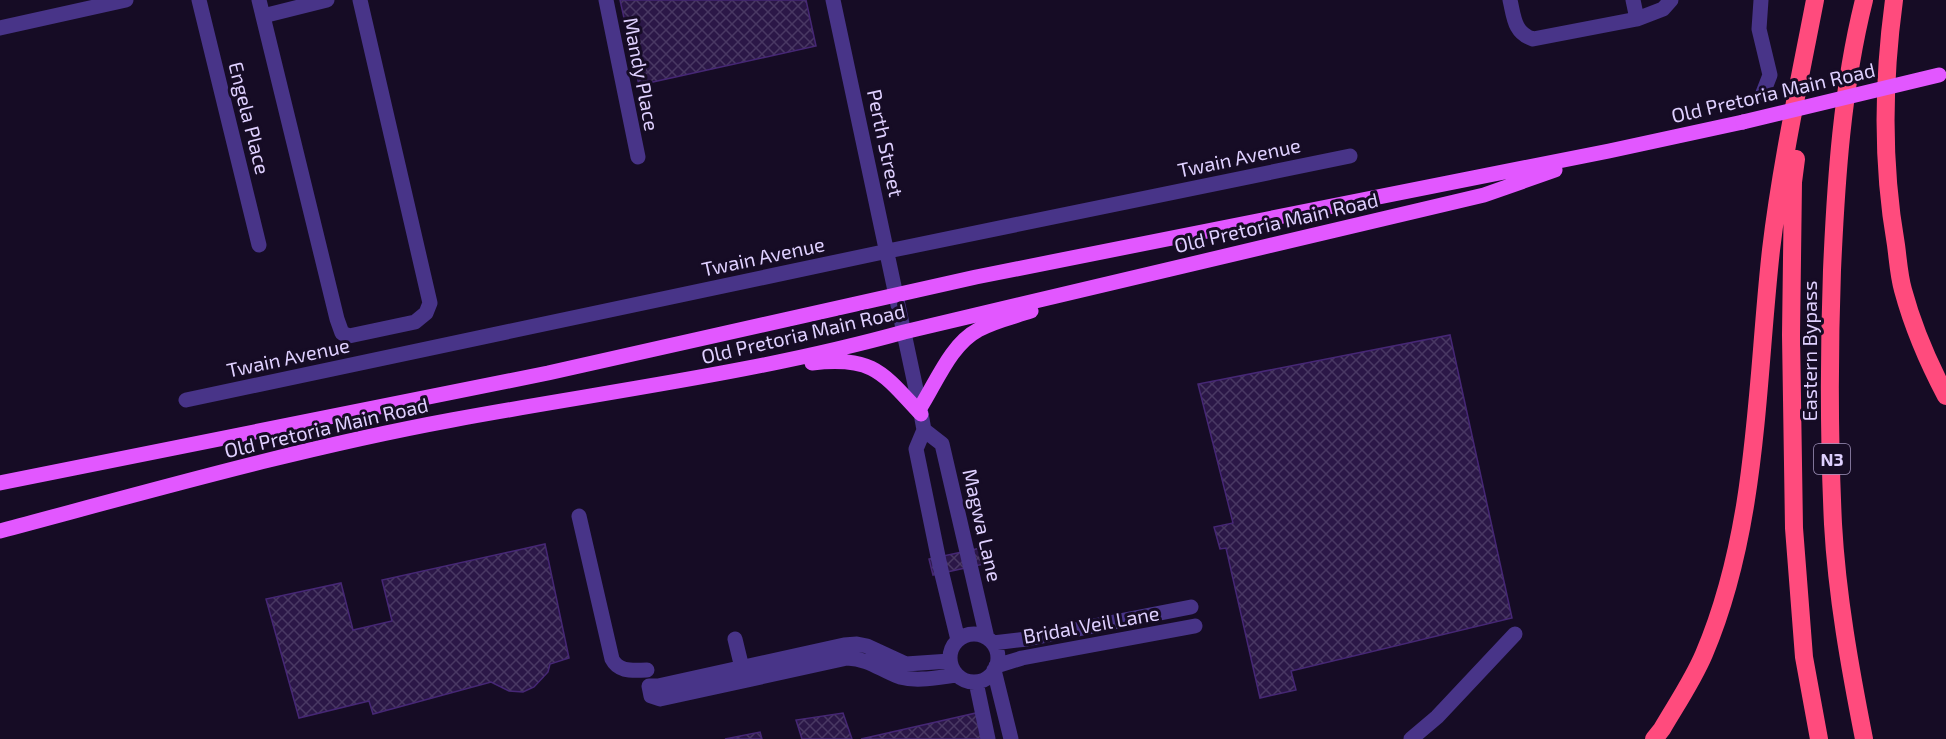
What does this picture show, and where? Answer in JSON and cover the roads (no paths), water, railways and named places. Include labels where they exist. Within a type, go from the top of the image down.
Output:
[{"type":"highway","name":"Eastern Bypass","points":[[1816,0],[1793,182],[1791,335],[1794,528],[1804,657],[1819,739]]},
{"type":"highway","points":[[1654,739],[1704,655],[1734,565],[1748,490],[1771,249],[1781,179],[1816,0]]},
{"type":"highway","name":"Eastern Bypass","points":[[1864,0],[1857,29],[1836,177],[1829,342],[1833,525],[1847,654],[1864,739]]},
{"type":"highway","points":[[1894,0],[1890,30],[1885,131],[1889,207],[1903,289],[1928,363],[1946,396]]},
{"type":"highway","points":[[1804,657],[1813,739]]},
{"type":"main road","name":"Old Pretoria Main Road","points":[[0,483],[548,373],[976,277],[1609,151],[1743,122],[1942,74]]},
{"type":"main road","name":"Old Pretoria Main Road","points":[[0,531],[271,460],[440,422],[718,374],[861,344],[1484,195],[1609,151]]},
{"type":"main road","points":[[718,374],[838,360],[853,361],[879,372],[921,411],[957,346],[978,330],[1098,286]]},
{"type":"street","points":[[0,28],[126,0]]},
{"type":"street","name":"Engela Place","points":[[200,0],[259,245]]},
{"type":"street","points":[[259,0],[337,319],[342,333],[352,336],[415,321],[426,313],[430,303],[360,0]]},
{"type":"street","name":"Mandy Place","points":[[606,0],[638,157]]},
{"type":"street","name":"Perth Street","points":[[833,0],[904,332]]},
{"type":"street","points":[[1510,0],[1517,29],[1522,35],[1533,39],[1637,19],[1663,9],[1671,0]]},
{"type":"street","points":[[1633,0],[1637,19]]},
{"type":"street","points":[[1761,0],[1759,29],[1770,75],[1763,93]]},
{"type":"street","points":[[263,15],[319,1]]},
{"type":"street","name":"Twain Avenue","points":[[186,400],[888,251],[1350,156]]},
{"type":"street","points":[[904,332],[924,430],[916,449],[958,640]]},
{"type":"street","name":"Magwa Lane","points":[[924,430],[942,444],[990,641],[998,658],[995,668],[1011,739]]},
{"type":"street","points":[[579,516],[614,664],[624,670],[647,670]]},
{"type":"street","name":"Bridal Veil Lane","points":[[990,641],[1086,628],[1191,607]]},
{"type":"street","name":"Bridal Veil Lane","points":[[995,668],[1022,658],[1195,626]]},
{"type":"street","points":[[1086,628],[1088,646]]},
{"type":"street","points":[[990,641],[972,634],[958,640],[950,654],[954,668],[963,679],[976,682],[988,677],[995,668]]},
{"type":"street","points":[[1411,739],[1437,717],[1515,634]]},
{"type":"street","points":[[735,639],[744,674]]},
{"type":"street","points":[[744,674],[660,699],[651,696],[649,691],[649,686],[847,658],[889,664],[902,677],[915,679],[954,668]]},
{"type":"street","points":[[976,682],[988,739]]}]
